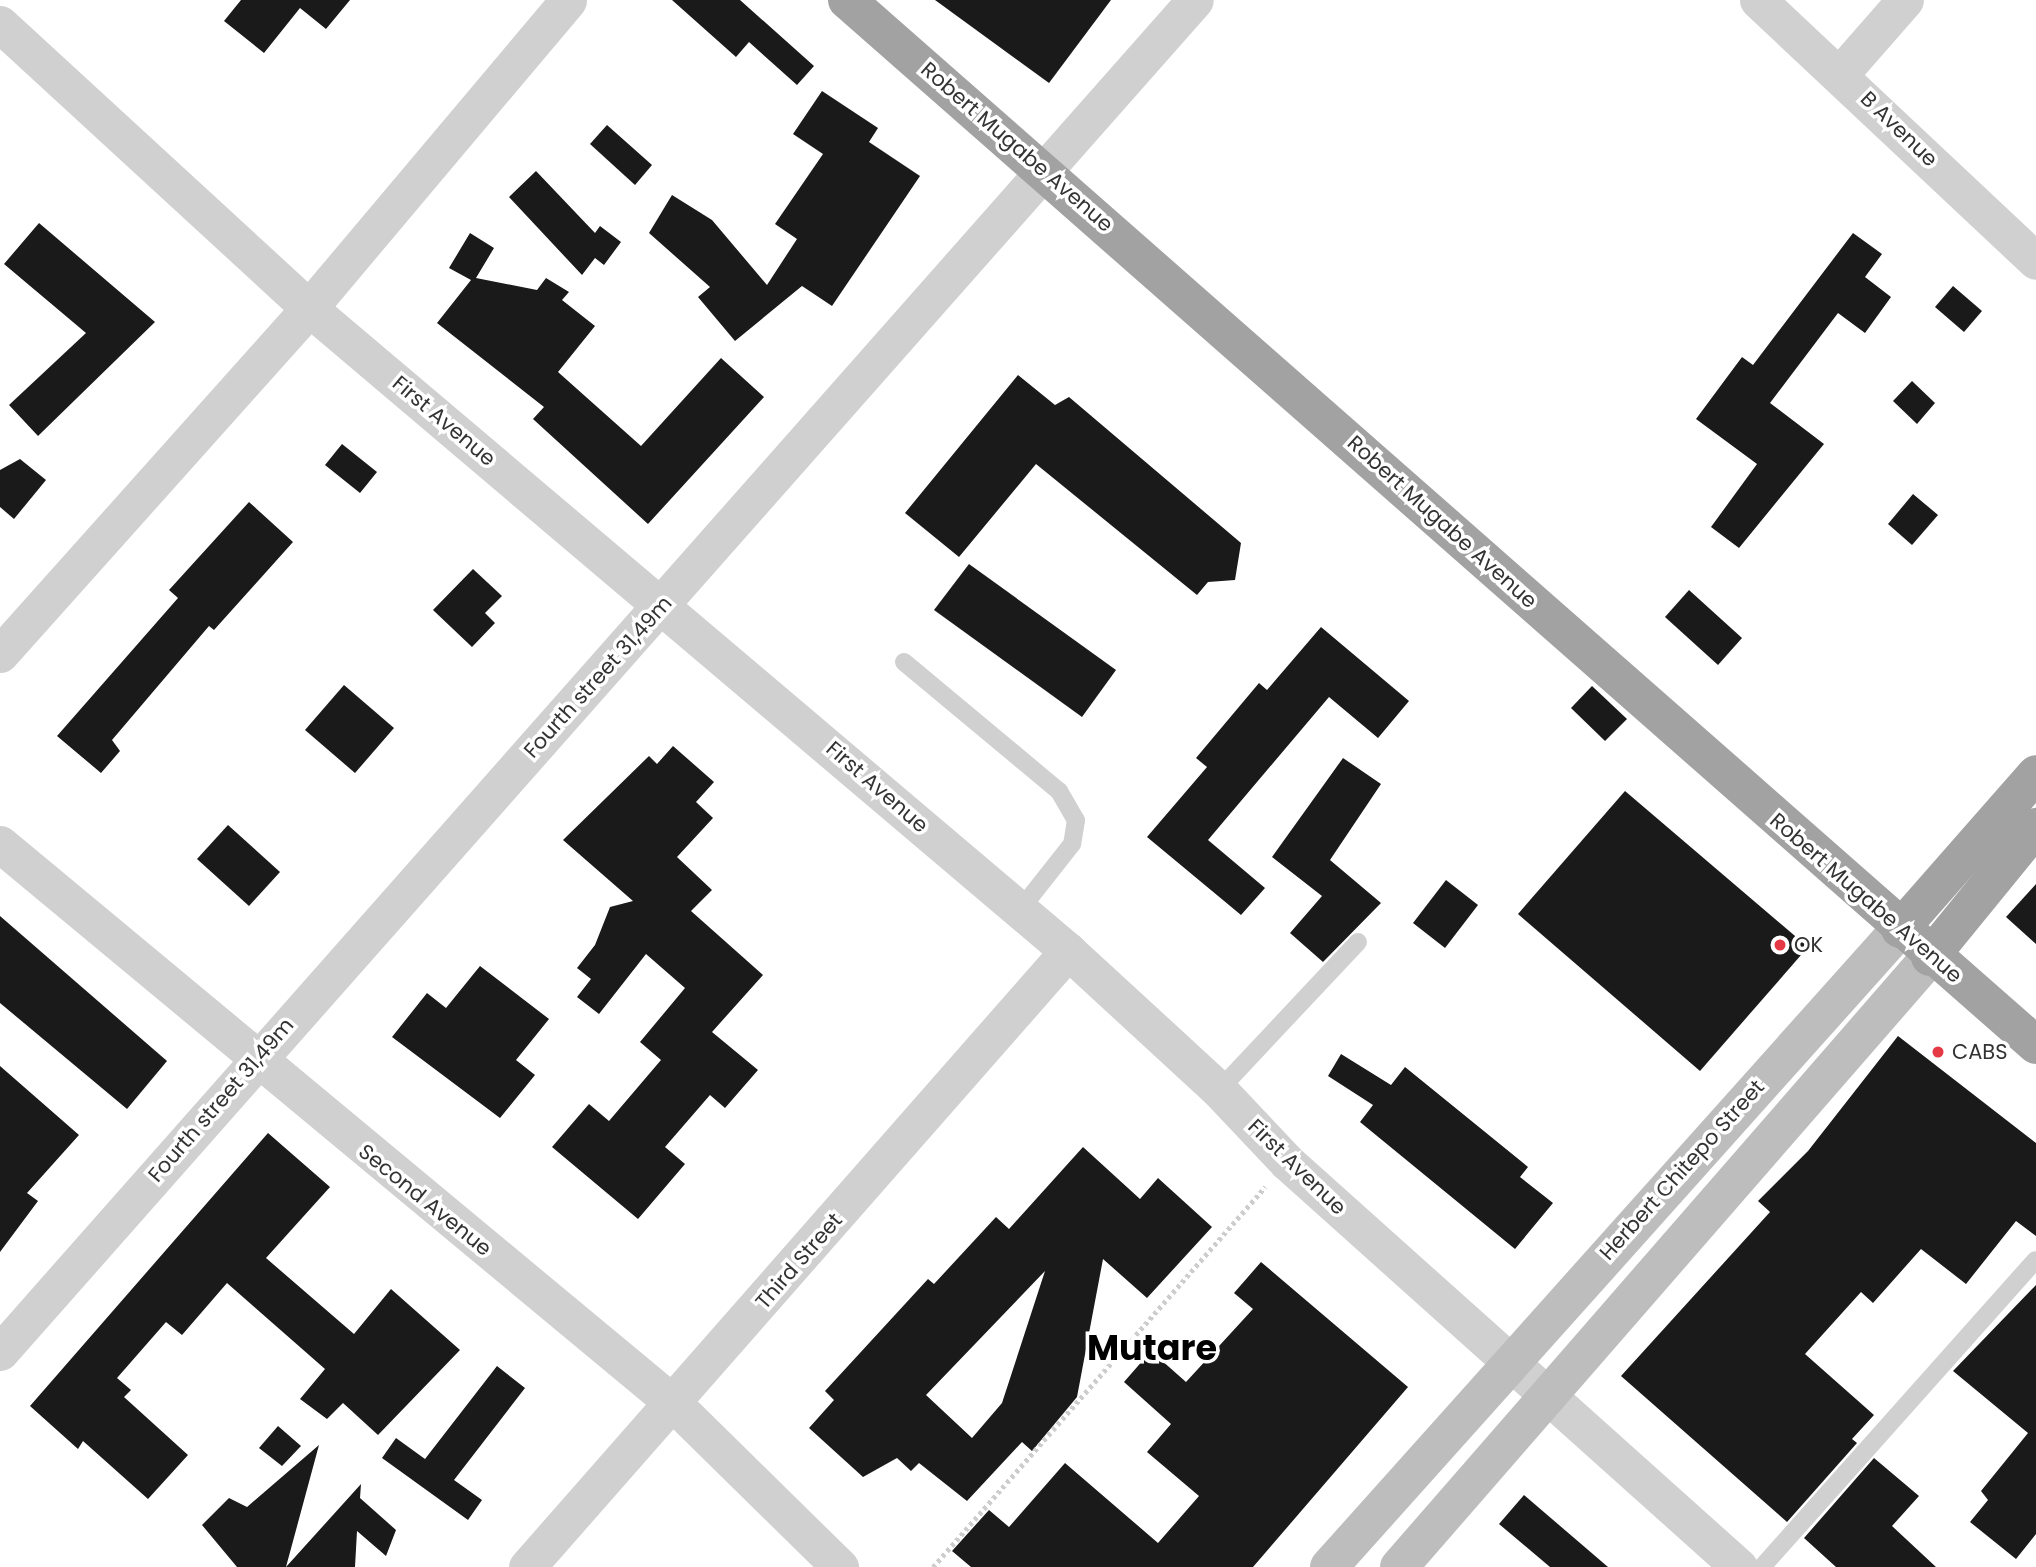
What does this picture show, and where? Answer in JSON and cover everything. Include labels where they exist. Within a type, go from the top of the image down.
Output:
[{"type":"highway","name":"Robert Mugabe Avenue","points":[[847,0],[1048,173],[1930,957],[2036,1045]]},
{"type":"highway","name":"Herbert Chitepo Street","points":[[1900,929],[2036,774]]},
{"type":"highway","points":[[1930,957],[2036,827]]},
{"type":"main road","name":"Herbert Chitepo Street","points":[[1329,1567],[1511,1360],[1900,929]]},
{"type":"main road","points":[[1399,1567],[1930,957]]},
{"type":"street","points":[[0,654],[309,308],[568,0]]},
{"type":"street","name":"Fourth street 31,49m","points":[[0,1352],[255,1060],[1048,173],[1195,0]]},
{"type":"street","name":"B Avenue","points":[[1758,0],[1841,73],[2036,261]]},
{"type":"street","points":[[1841,73],[1905,0]]},
{"type":"street","name":"First Avenue","points":[[0,24],[309,308],[664,604],[1068,951],[1219,1090],[1287,1163],[1511,1360],[1739,1567]]},
{"type":"street","name":"Second Avenue","points":[[0,844],[255,1060],[674,1404],[840,1567]]},
{"type":"street","name":"Third Street","points":[[527,1567],[674,1404],[1068,951]]},
{"type":"lane","points":[[904,662],[1059,791],[1076,820],[1072,844],[1020,910]]},
{"type":"lane","points":[[1219,1090],[1358,942]]},
{"type":"lane","points":[[1762,1567],[2036,1259]]},
{"type":"path","points":[[933,1567],[1287,1163]]},
{"type":"building","points":[[241,0],[350,0],[326,29],[300,8],[264,53],[224,21]]},
{"type":"building","points":[[672,0],[740,0],[814,66],[797,85],[749,42],[736,57]]},
{"type":"building","points":[[935,0],[1111,0],[1049,83]]},
{"type":"building","points":[[822,91],[878,128],[869,142],[920,176],[832,306],[802,286],[735,341],[698,297],[710,287],[649,233],[672,195],[712,220],[767,285],[797,239],[775,224],[823,154],[793,134]]},
{"type":"building","points":[[607,125],[652,165],[635,185],[590,144]]},
{"type":"building","points":[[536,171],[595,233],[600,226],[621,242],[604,265],[595,258],[582,275],[509,197]]},
{"type":"building","points":[[39,223],[155,322],[38,436],[9,405],[86,333],[4,264]]},
{"type":"building","points":[[470,233],[494,248],[476,278],[537,290],[546,278],[569,292],[562,300],[595,326],[558,372],[641,446],[721,358],[764,397],[648,524],[533,419],[544,407],[437,323],[471,280],[449,268]]},
{"type":"building","points":[[1853,233],[1882,254],[1865,277],[1891,297],[1865,333],[1838,313],[1770,403],[1824,444],[1739,548],[1711,527],[1757,464],[1696,419],[1742,357],[1753,365]]},
{"type":"building","points":[[1953,286],[1982,311],[1964,332],[1935,307]]},
{"type":"building","points":[[1018,375],[1055,405],[1069,397],[1241,543],[1235,580],[1208,582],[1197,595],[1036,464],[959,557],[905,513]]},
{"type":"building","points":[[1912,381],[1935,403],[1917,424],[1893,401]]},
{"type":"building","points":[[342,444],[377,472],[360,493],[325,465]]},
{"type":"building","points":[[20,459],[46,480],[14,519],[0,507],[0,470]]},
{"type":"building","points":[[1913,494],[1938,515],[1912,545],[1888,524]]},
{"type":"building","points":[[249,502],[293,542],[214,630],[209,626],[112,740],[120,751],[101,773],[57,736],[178,598],[169,590]]},
{"type":"building","points":[[969,564],[1116,670],[1082,717],[934,610]]},
{"type":"building","points":[[473,569],[502,596],[485,613],[495,623],[472,647],[433,610]]},
{"type":"building","points":[[1689,590],[1742,638],[1718,665],[1665,617]]},
{"type":"building","points":[[1321,627],[1409,701],[1378,738],[1329,697],[1208,840],[1265,888],[1241,915],[1147,837],[1207,767],[1196,758],[1259,683],[1267,690]]},
{"type":"building","points":[[344,685],[394,728],[355,773],[305,730]]},
{"type":"building","points":[[1592,686],[1627,719],[1605,741],[1571,708]]},
{"type":"building","points":[[673,746],[714,782],[696,802],[713,818],[677,857],[712,890],[691,911],[763,975],[712,1032],[758,1070],[725,1108],[710,1095],[665,1147],[685,1164],[638,1219],[552,1147],[589,1104],[609,1121],[661,1060],[640,1042],[685,988],[646,954],[599,1014],[577,997],[591,979],[577,968],[595,945],[610,907],[633,901],[563,840],[649,756],[657,764]]},
{"type":"building","points":[[1343,758],[1381,784],[1330,860],[1381,903],[1323,962],[1290,933],[1322,896],[1272,857]]},
{"type":"building","points":[[1625,791],[1808,947],[1700,1071],[1518,914]]},
{"type":"building","points":[[228,825],[280,872],[249,906],[197,859]]},
{"type":"building","points":[[1446,880],[1478,905],[1445,948],[1413,923]]},
{"type":"building","points":[[2036,884],[2036,944],[2006,917]]},
{"type":"building","points":[[0,916],[167,1061],[127,1109],[0,1003]]},
{"type":"building","points":[[480,966],[549,1019],[516,1060],[535,1075],[500,1118],[392,1037],[427,993],[446,1008]]},
{"type":"building","points":[[1898,1036],[2036,1143],[2036,1236],[2016,1221],[1966,1284],[1921,1249],[1873,1303],[1861,1292],[1805,1354],[1874,1415],[1852,1439],[1857,1443],[1787,1522],[1621,1376],[1770,1212],[1758,1201],[1808,1151]]},
{"type":"building","points":[[1341,1054],[1391,1085],[1405,1067],[1528,1167],[1520,1177],[1553,1203],[1515,1249],[1360,1122],[1373,1105],[1328,1076]]},
{"type":"building","points":[[0,1066],[79,1135],[27,1193],[38,1201],[0,1252]]},
{"type":"building","points":[[268,1133],[330,1187],[266,1258],[354,1334],[391,1289],[460,1350],[378,1435],[343,1403],[327,1419],[300,1399],[325,1369],[227,1283],[182,1335],[166,1322],[117,1378],[131,1390],[124,1397],[188,1455],[148,1499],[83,1441],[78,1449],[30,1406]]},
{"type":"building","points":[[1083,1147],[1140,1199],[1158,1178],[1212,1227],[1147,1298],[1103,1259],[1077,1397],[1032,1451],[1022,1442],[967,1501],[919,1463],[911,1471],[897,1458],[863,1477],[809,1428],[834,1400],[825,1391],[928,1279],[934,1284],[996,1217],[1009,1229]],"holes":[[[1045,1271],[1002,1403],[972,1438],[926,1395]]]},
{"type":"building","points":[[1261,1262],[1408,1387],[1253,1567],[971,1567],[952,1551],[989,1510],[1009,1527],[1065,1463],[1158,1543],[1199,1496],[1147,1452],[1171,1424],[1124,1382],[1151,1351],[1186,1382],[1253,1309],[1234,1293]]},
{"type":"building","points":[[2036,1285],[2036,1534],[2016,1559],[1970,1522],[1988,1500],[1981,1491],[2028,1433],[1953,1371]]},
{"type":"building","points":[[497,1366],[525,1388],[454,1480],[482,1500],[468,1520],[382,1458],[396,1438],[425,1459]]},
{"type":"building","points":[[278,1426],[301,1446],[282,1466],[259,1448]]},
{"type":"building","points":[[319,1445],[286,1567],[237,1567],[202,1525],[229,1498],[247,1507]]},
{"type":"building","points":[[1874,1458],[1919,1496],[1892,1526],[1936,1567],[1836,1567],[1804,1538]]},
{"type":"building","points":[[361,1484],[360,1498],[396,1530],[386,1556],[357,1531],[355,1567],[286,1567]]},
{"type":"building","points":[[1524,1495],[1608,1567],[1550,1567],[1499,1524]]},
{"type":"place","name":"OK","points":[[1780,945]]},
{"type":"place","name":"CABS","points":[[1938,1052]]},
{"type":"district","name":"Mutare","points":[[1152,1348]]}]
